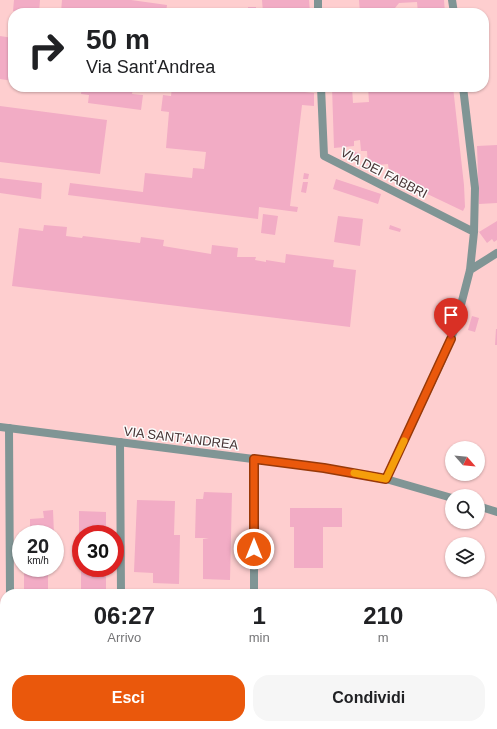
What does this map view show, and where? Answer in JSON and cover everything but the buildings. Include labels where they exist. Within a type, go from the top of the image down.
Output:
[{"type":"street","name":"VIA DEI FABBRI","points":[[321,92],[324,156],[474,232]]},
{"type":"street","points":[[386,479],[442,360],[455,328],[470,270],[474,232],[475,188],[464,92]]},
{"type":"street","points":[[470,270],[497,253]]},
{"type":"street","name":"VIA SANT'ANDREA","points":[[0,427],[324,468],[386,479],[445,496]]},
{"type":"street","points":[[9,428],[10,589]]},
{"type":"street","points":[[120,442],[121,589]]},
{"type":"street","points":[[254,459],[254,589]]},
{"type":"street","points":[[485,508],[497,512]]},
{"type":"slow traffic","points":[[354,473],[386,479],[404,441]]},
{"type":"route","points":[[254,549],[254,459],[324,468],[386,479],[451,339]]}]
